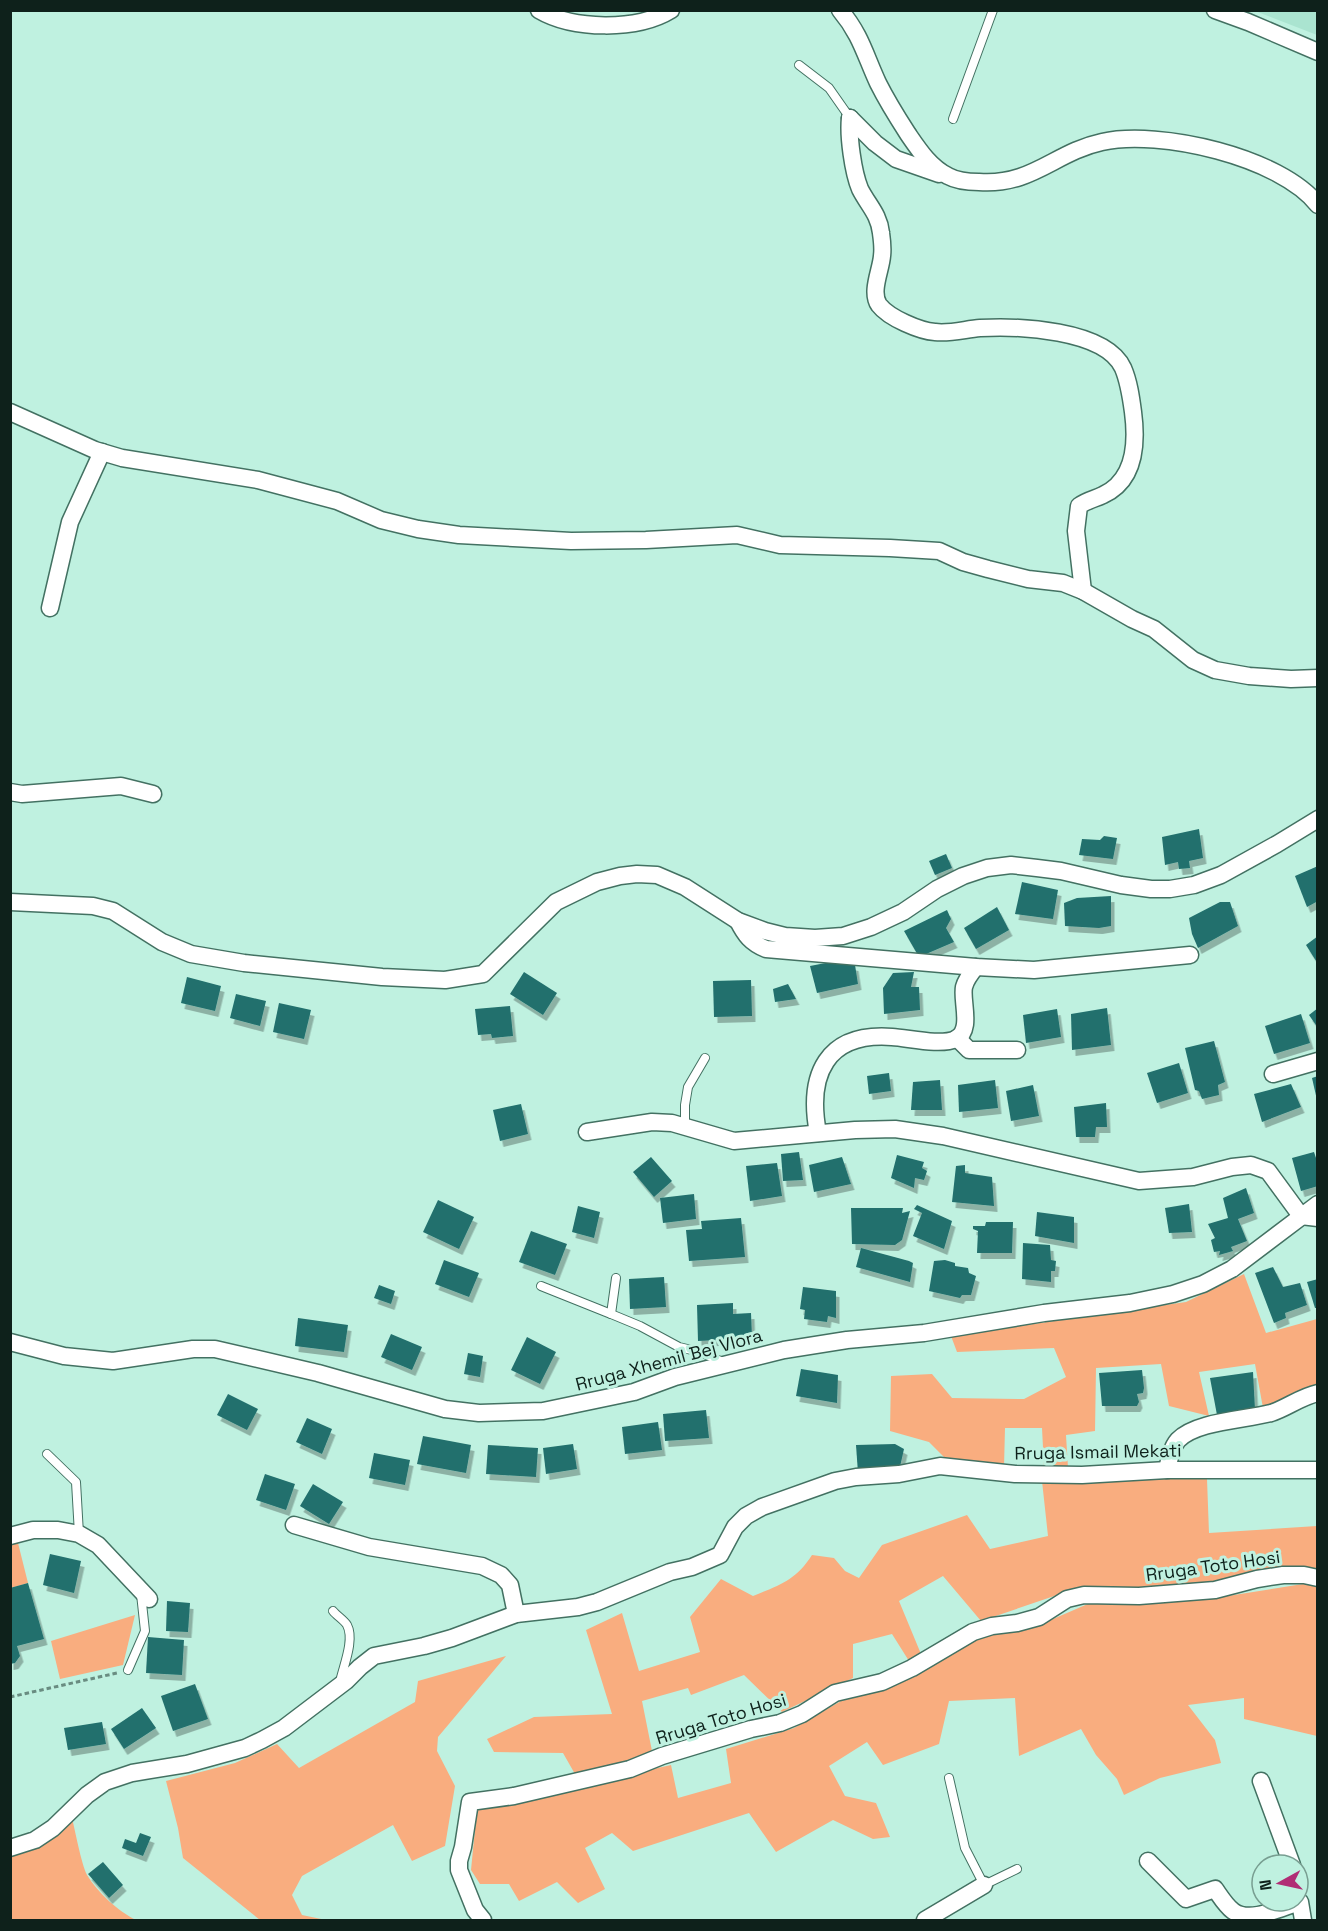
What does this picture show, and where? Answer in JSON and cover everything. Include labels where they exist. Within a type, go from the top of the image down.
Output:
[{"type":"street","points":[[539,10],[558,19],[601,26],[638,23],[671,10]]},
{"type":"street","points":[[840,10],[858,35],[890,105],[917,148],[932,166],[950,177]]},
{"type":"street","points":[[1215,10],[1317,52]]},
{"type":"street","points":[[850,117],[875,143],[896,159],[967,182],[1005,182],[1035,173],[1078,148],[1119,138],[1140,137],[1210,150],[1264,166],[1286,177],[1309,193],[1317,205]]},
{"type":"street","points":[[850,117],[855,171],[860,189],[875,212],[881,232],[882,256],[876,297],[879,305],[916,328],[937,333],[1006,327],[1067,334],[1094,343],[1110,353],[1122,366],[1131,391],[1136,446],[1130,467],[1119,484],[1104,495],[1087,500],[1079,506],[1076,531],[1083,591]]},
{"type":"street","points":[[10,412],[102,452],[150,463],[258,480],[337,501],[381,520],[418,529],[459,535],[571,541],[737,535],[780,545],[939,551],[963,562],[1028,579],[1063,583],[1083,591],[1154,629],[1193,660],[1215,670],[1249,676],[1317,678]]},
{"type":"street","points":[[50,608],[70,522],[102,452]]},
{"type":"street","points":[[10,792],[22,794],[122,786],[153,794]]},
{"type":"street","points":[[10,902],[93,906],[113,911],[162,942],[191,954],[244,963],[382,976],[465,979],[483,974],[555,902],[597,882],[620,876],[657,875],[685,887],[738,921],[785,936],[815,938],[843,936],[871,927],[903,912],[937,889],[963,876],[987,868],[1011,865],[1061,871],[1121,885],[1151,889],[1194,885],[1230,870],[1317,819]]},
{"type":"street","points":[[738,921],[745,934],[755,945],[766,949],[976,967],[1034,970],[1190,955]]},
{"type":"street","points":[[818,1133],[814,1116],[817,1077],[824,1063],[834,1052],[867,1037],[890,1036],[927,1041],[947,1041],[957,1038],[963,1031],[965,1019],[964,985],[976,967]]},
{"type":"street","points":[[957,1038],[969,1050],[1017,1050]]},
{"type":"street","points":[[1273,1074],[1317,1061]]},
{"type":"street","points":[[587,1132],[652,1122],[685,1127],[734,1141],[818,1133],[895,1130],[943,1136],[1139,1181],[1193,1177],[1232,1167],[1251,1165],[1268,1171],[1309,1217]]},
{"type":"street","name":"Rruga Xhemil Bej Vlora","points":[[10,1342],[64,1356],[113,1362],[194,1349],[215,1349],[318,1373],[445,1409],[479,1413],[543,1411],[634,1392],[675,1377],[813,1345],[924,1333],[1044,1313],[1130,1303],[1173,1294],[1203,1284],[1232,1269],[1309,1217],[1317,1204]]},
{"type":"street","points":[[1167,1470],[1172,1450],[1178,1440],[1193,1430],[1274,1412],[1305,1396],[1317,1394]]},
{"type":"street","name":"Rruga Ismail Mekati","points":[[10,1848],[35,1840],[105,1782],[132,1773],[187,1764],[245,1748],[284,1728],[374,1656],[452,1638],[516,1614],[578,1607],[597,1602],[670,1572],[692,1567],[720,1555],[735,1527],[746,1516],[762,1507],[835,1481],[899,1474],[940,1466],[1016,1474],[1072,1475],[1167,1470],[1317,1470]]},
{"type":"street","points":[[294,1525],[369,1547],[482,1566],[501,1575],[510,1586],[516,1614]]},
{"type":"street","points":[[10,1536],[42,1530],[79,1534],[98,1545],[145,1594]]},
{"type":"street","name":"Rruga Toto Hosi","points":[[483,1920],[475,1910],[459,1870],[470,1802],[514,1796],[630,1769],[662,1756],[751,1729],[780,1723],[802,1714],[835,1693],[882,1682],[912,1668],[973,1632],[1040,1617],[1067,1599],[1084,1595],[1139,1596],[1215,1590],[1283,1575],[1304,1575],[1317,1578]]},
{"type":"street","points":[[1261,1781],[1288,1853]]},
{"type":"street","points":[[1148,1860],[1186,1899],[1215,1889],[1232,1911],[1242,1916],[1253,1916],[1260,1913]]},
{"type":"street","points":[[925,1920],[984,1885]]},
{"type":"lane","points":[[953,119],[993,10]]},
{"type":"lane","points":[[799,65],[829,88],[850,117]]},
{"type":"lane","points":[[685,1127],[688,1087],[705,1058]]},
{"type":"lane","points":[[611,1314],[616,1278]]},
{"type":"lane","points":[[541,1286],[639,1326],[679,1347],[700,1352],[725,1364]]},
{"type":"lane","points":[[47,1454],[76,1482],[79,1534]]},
{"type":"lane","points":[[128,1670],[145,1631],[145,1594]]},
{"type":"lane","points":[[333,1611],[346,1625],[349,1633],[349,1646],[339,1686]]},
{"type":"lane","points":[[949,1778],[965,1848],[984,1885],[1017,1869]]},
{"type":"path","points":[[10,1697],[128,1670]]},
{"type":"shaded area","points":[[1255,11],[1317,11],[1317,35]]},
{"type":"shaded area","points":[[1244,1274],[1266,1333],[1317,1319],[1317,1403],[1295,1392],[1280,1402],[1263,1408],[1255,1364],[1199,1372],[1209,1416],[1169,1406],[1161,1364],[1096,1368],[1095,1431],[1066,1435],[1068,1468],[1044,1467],[1042,1428],[1005,1428],[1004,1467],[944,1457],[929,1442],[890,1431],[891,1376],[932,1374],[952,1398],[1024,1399],[1066,1377],[1054,1348],[957,1352],[951,1336],[1186,1302]]},
{"type":"shaded area","points":[[1155,1477],[1207,1479],[1209,1533],[1317,1526],[1317,1569],[1288,1566],[1217,1583],[1066,1592],[981,1621],[943,1576],[899,1601],[921,1654],[909,1661],[892,1634],[853,1644],[853,1678],[782,1712],[744,1675],[691,1695],[688,1688],[642,1701],[652,1751],[627,1762],[575,1774],[563,1753],[494,1752],[487,1739],[534,1717],[612,1714],[586,1630],[622,1613],[639,1671],[700,1652],[690,1617],[721,1579],[753,1596],[793,1576],[812,1555],[834,1558],[845,1571],[859,1578],[882,1545],[967,1515],[990,1549],[1048,1536],[1042,1481]]},
{"type":"shaded area","points":[[17,1539],[28,1583],[11,1588],[11,1541]]},
{"type":"shaded area","points":[[1309,1583],[1317,1587],[1317,1736],[1244,1719],[1244,1698],[1188,1705],[1215,1740],[1221,1763],[1160,1778],[1124,1795],[1117,1779],[1096,1755],[1081,1729],[1019,1756],[1015,1698],[949,1701],[939,1744],[883,1765],[867,1742],[829,1766],[845,1796],[876,1803],[890,1837],[873,1839],[833,1820],[776,1852],[749,1813],[633,1851],[612,1833],[585,1848],[605,1889],[578,1903],[557,1882],[519,1901],[509,1884],[480,1884],[471,1870],[477,1809],[671,1765],[678,1798],[731,1783],[726,1749],[794,1728],[841,1701],[881,1691],[984,1636],[1030,1629],[1090,1603],[1215,1598]]},
{"type":"shaded area","points":[[135,1615],[123,1665],[60,1679],[51,1641]]},
{"type":"shaded area","points":[[506,1656],[438,1737],[437,1751],[455,1786],[445,1846],[412,1861],[393,1825],[302,1876],[292,1895],[302,1915],[326,1920],[260,1920],[183,1858],[166,1781],[235,1763],[277,1744],[299,1768],[415,1702],[418,1681]]},
{"type":"shaded area","points":[[71,1814],[87,1875],[109,1901],[136,1920],[11,1920],[10,1852]]},
{"type":"building","points":[[1199,829],[1203,858],[1189,861],[1190,868],[1179,869],[1178,862],[1165,865],[1162,837]]},
{"type":"building","points":[[1104,836],[1117,838],[1113,859],[1079,855],[1082,839],[1100,840]]},
{"type":"building","points":[[946,854],[952,868],[935,875],[929,861]]},
{"type":"building","points":[[1318,866],[1318,901],[1307,907],[1295,876]]},
{"type":"building","points":[[1022,882],[1058,890],[1053,919],[1015,914]]},
{"type":"building","points":[[1111,896],[1111,926],[1099,928],[1065,926],[1064,903],[1077,898]]},
{"type":"building","points":[[1220,902],[1230,902],[1238,926],[1198,948],[1189,918]]},
{"type":"building","points":[[997,907],[1009,930],[976,949],[964,928]]},
{"type":"building","points":[[947,910],[951,919],[946,928],[954,942],[919,957],[904,931]]},
{"type":"building","points":[[1318,936],[1318,964],[1306,945]]},
{"type":"building","points":[[836,961],[855,965],[858,984],[817,993],[810,966]]},
{"type":"building","points":[[524,972],[557,993],[543,1015],[510,994]]},
{"type":"building","points":[[914,972],[911,987],[919,987],[920,1010],[884,1014],[883,988],[893,973]]},
{"type":"building","points":[[187,977],[221,986],[215,1011],[181,1003]]},
{"type":"building","points":[[751,980],[752,1016],[714,1017],[713,981]]},
{"type":"building","points":[[788,984],[796,999],[775,1002],[773,989]]},
{"type":"building","points":[[236,994],[266,1001],[260,1026],[230,1018]]},
{"type":"building","points":[[279,1003],[311,1010],[304,1039],[273,1032]]},
{"type":"building","points":[[510,1006],[513,1036],[492,1038],[491,1034],[478,1035],[475,1009]]},
{"type":"building","points":[[1107,1008],[1111,1045],[1072,1050],[1071,1014]]},
{"type":"building","points":[[1318,1008],[1318,1028],[1309,1015]]},
{"type":"building","points":[[1057,1009],[1061,1037],[1026,1043],[1023,1015]]},
{"type":"building","points":[[1301,1014],[1310,1043],[1274,1054],[1265,1026]]},
{"type":"building","points":[[1214,1041],[1225,1082],[1218,1085],[1219,1095],[1202,1099],[1199,1091],[1195,1090],[1185,1048]]},
{"type":"building","points":[[1179,1063],[1188,1093],[1157,1103],[1147,1073]]},
{"type":"building","points":[[889,1073],[891,1091],[869,1094],[867,1076]]},
{"type":"building","points":[[1318,1076],[1318,1100],[1317,1100],[1312,1078]]},
{"type":"building","points":[[940,1080],[942,1110],[911,1110],[913,1082]]},
{"type":"building","points":[[995,1080],[998,1108],[959,1112],[958,1085]]},
{"type":"building","points":[[1291,1084],[1301,1107],[1262,1122],[1254,1094]]},
{"type":"building","points":[[1033,1085],[1039,1116],[1011,1121],[1006,1091]]},
{"type":"building","points":[[1106,1103],[1107,1127],[1096,1127],[1095,1137],[1076,1137],[1074,1107]]},
{"type":"building","points":[[521,1104],[528,1134],[500,1141],[493,1110]]},
{"type":"building","points":[[799,1152],[803,1180],[783,1181],[781,1154]]},
{"type":"building","points":[[1314,1152],[1318,1164],[1318,1186],[1301,1191],[1292,1158]]},
{"type":"building","points":[[897,1155],[924,1162],[922,1168],[927,1171],[924,1180],[915,1178],[914,1188],[891,1178]]},
{"type":"building","points":[[651,1157],[672,1181],[654,1197],[633,1172]]},
{"type":"building","points":[[842,1157],[851,1184],[814,1192],[809,1165]]},
{"type":"building","points":[[777,1163],[782,1196],[750,1201],[746,1166]]},
{"type":"building","points":[[965,1165],[965,1173],[992,1177],[994,1206],[952,1202],[956,1166]]},
{"type":"building","points":[[1246,1188],[1254,1213],[1238,1219],[1247,1241],[1231,1247],[1233,1251],[1219,1255],[1220,1251],[1214,1252],[1211,1240],[1215,1238],[1208,1224],[1228,1218],[1223,1198]]},
{"type":"building","points":[[694,1194],[696,1219],[663,1223],[660,1198]]},
{"type":"building","points":[[438,1200],[474,1217],[459,1249],[423,1232]]},
{"type":"building","points":[[1189,1204],[1192,1232],[1169,1233],[1165,1208]]},
{"type":"building","points":[[917,1205],[952,1221],[944,1249],[913,1236],[922,1213],[914,1209]]},
{"type":"building","points":[[578,1206],[600,1212],[594,1238],[572,1232]]},
{"type":"building","points":[[851,1208],[903,1208],[902,1213],[910,1211],[902,1240],[895,1245],[852,1244]]},
{"type":"building","points":[[1037,1212],[1074,1217],[1074,1243],[1035,1236]]},
{"type":"building","points":[[741,1218],[745,1257],[689,1261],[686,1230],[702,1229],[701,1221]]},
{"type":"building","points":[[986,1222],[1013,1222],[1012,1253],[977,1253],[978,1231],[973,1229],[973,1226],[985,1226]]},
{"type":"building","points":[[531,1231],[567,1244],[555,1275],[519,1262]]},
{"type":"building","points":[[1023,1243],[1050,1245],[1051,1260],[1056,1261],[1055,1271],[1051,1271],[1051,1282],[1022,1279]]},
{"type":"building","points":[[861,1248],[913,1263],[910,1282],[856,1267]]},
{"type":"building","points":[[444,1260],[479,1273],[469,1297],[435,1284]]},
{"type":"building","points":[[945,1260],[955,1263],[955,1266],[968,1268],[969,1273],[976,1276],[971,1295],[962,1295],[960,1298],[929,1291],[934,1261]]},
{"type":"building","points":[[1273,1267],[1283,1287],[1300,1283],[1307,1305],[1285,1313],[1286,1318],[1274,1323],[1255,1273]]},
{"type":"building","points":[[664,1277],[666,1307],[630,1309],[629,1279]]},
{"type":"building","points":[[1318,1279],[1318,1308],[1315,1308],[1307,1282]]},
{"type":"building","points":[[379,1285],[395,1291],[391,1304],[374,1298]]},
{"type":"building","points":[[803,1287],[836,1291],[836,1318],[828,1316],[827,1322],[804,1319],[805,1310],[800,1309]]},
{"type":"building","points":[[733,1303],[733,1314],[751,1313],[752,1338],[698,1341],[697,1305]]},
{"type":"building","points":[[298,1318],[348,1325],[344,1352],[295,1346]]},
{"type":"building","points":[[391,1334],[422,1347],[412,1370],[381,1357]]},
{"type":"building","points":[[527,1337],[556,1352],[540,1384],[511,1370]]},
{"type":"building","points":[[468,1353],[483,1356],[480,1377],[464,1374]]},
{"type":"building","points":[[801,1369],[838,1375],[837,1403],[796,1396]]},
{"type":"building","points":[[1142,1370],[1144,1388],[1143,1393],[1137,1394],[1139,1402],[1137,1406],[1102,1406],[1099,1373]]},
{"type":"building","points":[[1253,1372],[1255,1410],[1217,1415],[1210,1378]]},
{"type":"building","points":[[228,1394],[258,1409],[247,1430],[217,1415]]},
{"type":"building","points":[[706,1410],[709,1438],[665,1441],[663,1414]]},
{"type":"building","points":[[307,1418],[332,1429],[322,1454],[296,1442]]},
{"type":"building","points":[[658,1422],[662,1450],[625,1454],[622,1427]]},
{"type":"building","points":[[423,1436],[471,1445],[466,1473],[417,1464]]},
{"type":"building","points":[[573,1444],[577,1469],[546,1474],[543,1448]]},
{"type":"building","points":[[895,1444],[904,1449],[899,1471],[858,1473],[856,1445]]},
{"type":"building","points":[[488,1445],[538,1448],[536,1477],[486,1474]]},
{"type":"building","points":[[374,1453],[410,1460],[405,1485],[369,1478]]},
{"type":"building","points":[[265,1474],[295,1484],[286,1510],[256,1500]]},
{"type":"building","points":[[313,1484],[343,1502],[329,1524],[300,1506]]},
{"type":"building","points":[[50,1554],[81,1561],[74,1593],[43,1585]]},
{"type":"building","points":[[28,1583],[44,1639],[17,1646],[20,1656],[15,1663],[10,1664],[10,1588]]},
{"type":"building","points":[[167,1601],[190,1603],[188,1632],[166,1631]]},
{"type":"building","points":[[148,1637],[184,1640],[182,1675],[146,1673]]},
{"type":"building","points":[[195,1684],[208,1719],[173,1731],[161,1696]]},
{"type":"building","points":[[142,1708],[156,1728],[124,1749],[111,1729]]},
{"type":"building","points":[[102,1722],[106,1744],[68,1750],[64,1728]]},
{"type":"building","points":[[140,1833],[151,1837],[143,1856],[122,1848],[125,1839],[136,1843]]},
{"type":"building","points":[[103,1862],[123,1885],[109,1898],[88,1874]]}]
